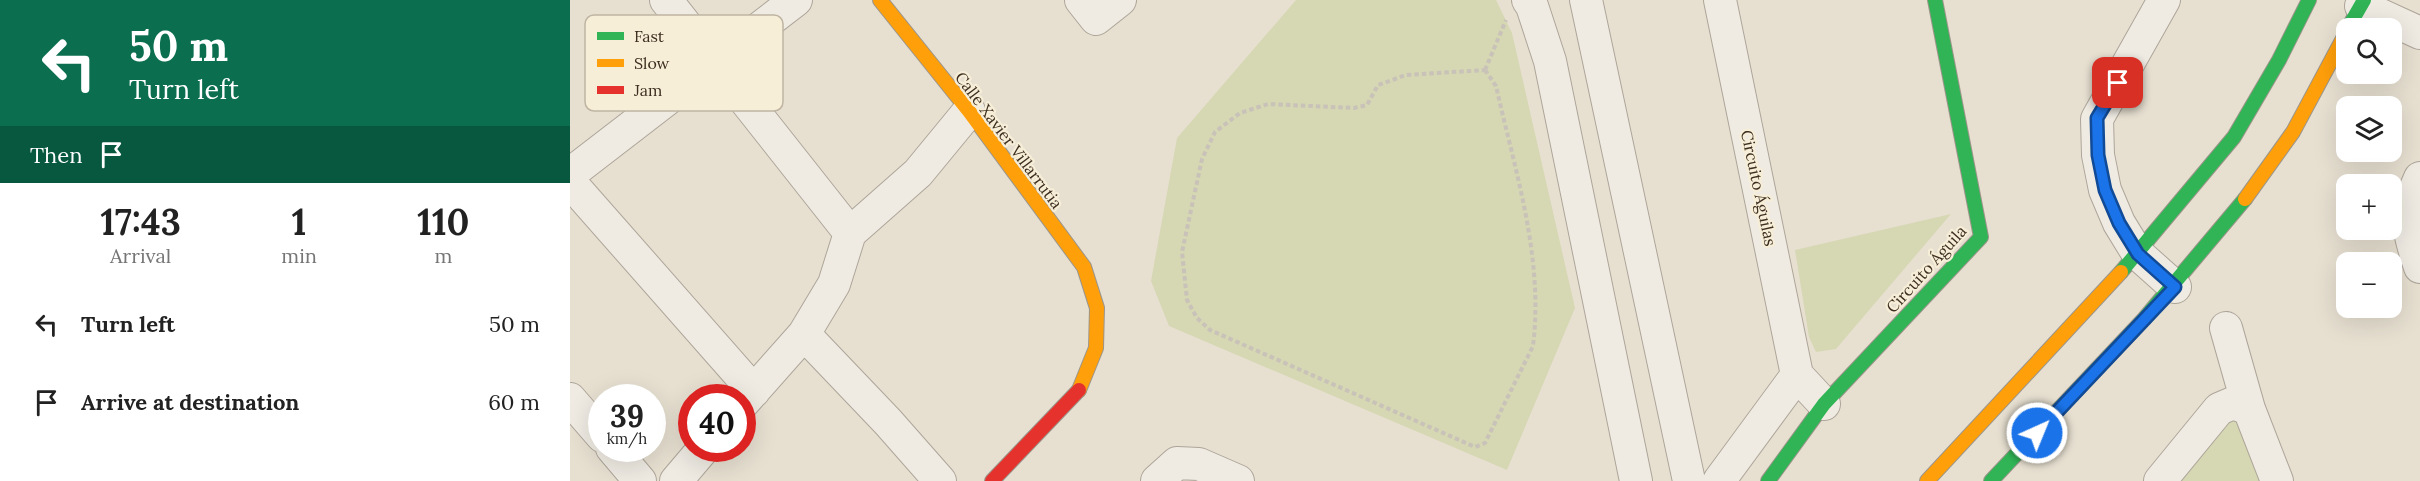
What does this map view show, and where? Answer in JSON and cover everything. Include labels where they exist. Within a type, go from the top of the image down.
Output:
[{"type":"street","points":[[666,0],[678,15]]},
{"type":"street","points":[[777,15],[796,0]]},
{"type":"street","name":"Calle Xavier Villarrutia","points":[[880,0],[969,111],[1084,267],[1097,308],[1096,348],[1080,389],[992,481]]},
{"type":"street","points":[[1082,0],[1096,19],[1120,0]]},
{"type":"street","points":[[1586,0],[1689,481]]},
{"type":"street","name":"Circuito Águilas","points":[[1720,0],[1797,375]]},
{"type":"street","name":"Circuito Águila","points":[[1768,481],[1824,404],[1981,237],[1935,0]]},
{"type":"street","points":[[2164,0],[2146,15],[2097,118],[2098,155],[2105,190],[2119,223],[2138,254],[2175,287]]},
{"type":"street","points":[[1927,481],[2138,254],[2234,137],[2279,60],[2309,0]]},
{"type":"street","points":[[1528,4],[1550,61],[1565,126],[1636,481]]},
{"type":"street","points":[[2358,11],[2420,33]]},
{"type":"street","points":[[1991,481],[2175,287],[2246,200],[2286,142],[2336,51]]},
{"type":"street","points":[[570,174],[652,111]]},
{"type":"street","points":[[754,111],[850,234]]},
{"type":"street","points":[[756,389],[804,334],[834,284],[850,234],[918,173],[969,111]]},
{"type":"street","points":[[2420,178],[2409,203],[2408,216],[2409,229],[2420,267]]},
{"type":"street","points":[[570,182],[736,384]]},
{"type":"street","points":[[2226,328],[2249,409],[2277,481]]},
{"type":"street","points":[[804,334],[888,422],[940,481]]},
{"type":"street","points":[[1719,481],[1797,375],[1824,404]]},
{"type":"street","points":[[570,399],[588,420]]},
{"type":"street","points":[[2160,481],[2219,409],[2233,404],[2249,409]]},
{"type":"street","points":[[624,462],[640,481]]},
{"type":"street","points":[[676,481],[692,462]]},
{"type":"street","points":[[1157,481],[1178,463],[1199,464],[1238,481]]},
{"type":"path","points":[[1485,70],[1528,4]]},
{"type":"path","points":[[1485,70],[1496,86],[1530,236],[1535,270],[1535,330],[1533,346],[1485,443],[1475,447],[1210,330],[1197,318],[1187,300],[1182,252],[1202,159],[1215,132],[1240,113],[1268,104],[1354,108],[1367,105],[1378,85],[1406,75],[1485,70]]},
{"type":"green space","points":[[1296,0],[1496,0],[1512,33],[1575,308],[1507,470],[1169,326],[1151,281],[1177,138]]},
{"type":"green space","points":[[1951,214],[1836,349],[1816,352],[1809,337],[1795,250]]},
{"type":"green space","points":[[2231,420],[2243,424],[2261,481],[2177,481],[2218,428]]},
{"type":"traffic: fast","points":[[1768,481],[1824,404],[1981,237],[1935,0]]},
{"type":"traffic: fast","points":[[2121,272],[2234,137],[2279,60],[2309,0]]},
{"type":"traffic: fast","points":[[2354,18],[2364,0]]},
{"type":"traffic: fast","points":[[1991,481],[2144,319],[2245,199]]},
{"type":"traffic: slow","points":[[880,0],[969,111],[1084,267],[1097,308],[1096,348],[1079,390]]},
{"type":"traffic: slow","points":[[2245,199],[2293,132],[2336,52]]},
{"type":"traffic: slow","points":[[1927,481],[2121,272]]},
{"type":"traffic: jam","points":[[992,481],[1079,390]]},
{"type":"route","points":[[2037,433],[2175,287],[2138,254],[2119,223],[2105,190],[2098,155],[2097,118],[2118,83]]}]
